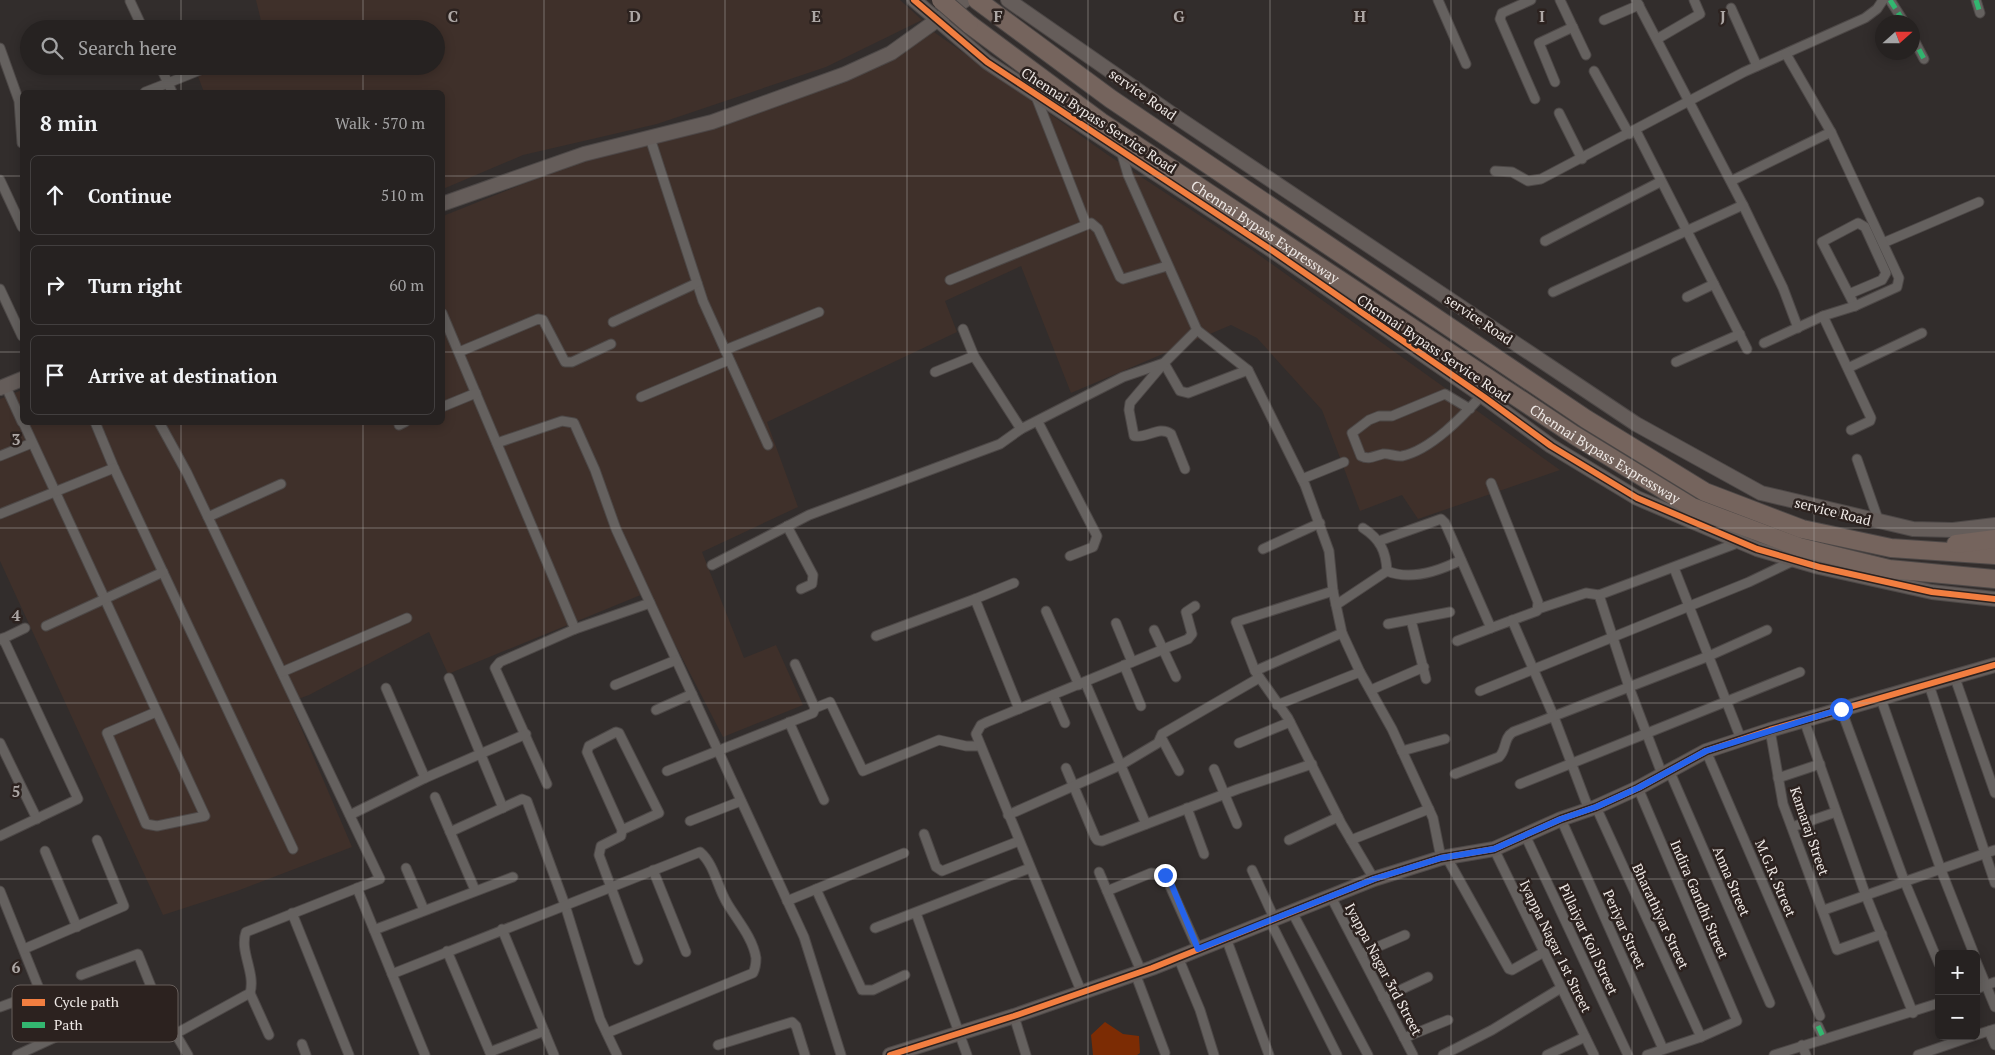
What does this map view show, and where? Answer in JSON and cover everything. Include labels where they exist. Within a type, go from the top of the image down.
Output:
[{"type":"highway","name":"Chennai Bypass Expressway","points":[[941,0],[969,24],[1101,122],[1574,435],[1692,507],[1799,547],[1826,554],[1889,569],[1994,579]]},
{"type":"highway","name":"Chennai Bypass Expressway","points":[[982,4],[1136,116],[1586,419],[1705,492],[1802,529],[1891,548],[1995,554]]},
{"type":"highway","points":[[1891,548],[1995,539]]},
{"type":"street","name":"Chennai Bypass Service Road","points":[[914,0],[987,62],[1120,149],[1482,395],[1551,446],[1591,472],[1637,498],[1740,542],[1795,560],[1932,592],[1995,599]]},
{"type":"street","points":[[445,203],[584,154],[712,122],[845,74],[891,53],[965,0]]},
{"type":"street","name":"service Road","points":[[1008,0],[1179,119],[1636,424],[1761,494],[1913,529],[1954,530],[1995,525]]},
{"type":"street","points":[[1438,0],[1466,64]]},
{"type":"street","points":[[1531,0],[1502,13],[1500,19],[1535,99]]},
{"type":"street","points":[[1560,0],[1586,54]]},
{"type":"street","points":[[1657,39],[1700,14],[1694,0]]},
{"type":"street","points":[[1495,171],[1512,172],[1528,181],[1536,181],[1582,159],[1757,66],[1865,18],[1877,9],[1883,0]]},
{"type":"street","points":[[1890,0],[1900,15]]},
{"type":"street","points":[[1976,0],[1980,13]]},
{"type":"street","points":[[130,1],[138,20]]},
{"type":"street","points":[[1604,20],[1638,3],[1743,205],[1783,288],[1798,328]]},
{"type":"street","points":[[1732,8],[1757,66]]},
{"type":"street","points":[[1555,82],[1539,43],[1572,27]]},
{"type":"street","points":[[0,48],[19,101],[20,115]]},
{"type":"street","points":[[1920,51],[1924,58]]},
{"type":"street","points":[[1764,343],[1823,316],[1855,306],[1897,287],[1899,284],[1899,278],[1831,132],[1786,54]]},
{"type":"street","points":[[1594,71],[1660,182],[1747,349]]},
{"type":"street","points":[[164,75],[171,90]]},
{"type":"street","points":[[150,90],[188,75]]},
{"type":"street","points":[[1035,94],[1086,224]]},
{"type":"street","points":[[1559,113],[1582,159]]},
{"type":"street","points":[[1731,181],[1831,132]]},
{"type":"street","points":[[650,138],[697,283],[729,360],[768,445]]},
{"type":"street","points":[[1120,149],[1128,175],[1197,330],[1248,370],[1302,479],[1329,551],[1332,591],[1342,633],[1429,809],[1444,858],[1509,969],[1512,970],[1544,952]]},
{"type":"street","points":[[0,180],[20,223]]},
{"type":"street","points":[[1545,241],[1660,182]]},
{"type":"street","points":[[1883,243],[1979,202]]},
{"type":"street","points":[[1553,292],[1743,205]]},
{"type":"street","points":[[950,280],[1091,223],[1098,229],[1120,277],[1123,279],[1167,266]]},
{"type":"street","points":[[1849,294],[1882,280],[1886,273],[1862,223],[1858,223],[1822,242],[1855,306]]},
{"type":"street","points":[[613,322],[697,283]]},
{"type":"street","points":[[1687,297],[1714,284]]},
{"type":"street","points":[[0,289],[20,332]]},
{"type":"street","points":[[725,350],[819,312]]},
{"type":"street","points":[[1823,316],[1871,420],[1851,430]]},
{"type":"street","points":[[459,352],[538,319],[543,320],[564,362],[572,362],[611,344]]},
{"type":"street","points":[[445,320],[575,629]]},
{"type":"street","points":[[964,330],[974,356],[1022,429]]},
{"type":"street","points":[[1185,470],[1174,438],[1167,431],[1137,437],[1132,433],[1129,410],[1130,403],[1164,363],[1197,330]]},
{"type":"street","points":[[1848,368],[1922,333]]},
{"type":"street","points":[[1676,362],[1740,334]]},
{"type":"street","points":[[935,372],[974,356]]},
{"type":"street","points":[[641,397],[729,360]]},
{"type":"street","points":[[1164,363],[1180,391],[1188,393],[1248,370]]},
{"type":"street","points":[[712,565],[809,515],[1000,444],[1022,429],[1123,377],[1164,363]]},
{"type":"street","points":[[20,380],[3,388],[20,417]]},
{"type":"street","points":[[445,406],[476,393]]},
{"type":"street","points":[[1470,408],[1445,394],[1392,416],[1379,416],[1369,420],[1352,433],[1352,438],[1360,456],[1365,459],[1384,454],[1404,456],[1438,437],[1470,408],[1482,395]]},
{"type":"street","points":[[497,443],[562,421],[574,423],[595,470],[616,529],[804,937],[841,1055]]},
{"type":"street","points":[[1038,422],[1097,536],[1093,547],[1070,556]]},
{"type":"street","points":[[24,425],[205,816],[157,826],[146,824],[107,733],[156,712]]},
{"type":"street","points":[[97,425],[114,468],[293,849]]},
{"type":"street","points":[[161,425],[208,517],[380,879],[246,932],[245,946],[252,981],[250,993],[269,1035]]},
{"type":"street","points":[[0,456],[32,443]]},
{"type":"street","points":[[1857,459],[1879,522]]},
{"type":"street","points":[[1302,479],[1344,462]]},
{"type":"street","points":[[0,514],[114,468]]},
{"type":"street","points":[[1491,483],[1538,602],[1538,609]]},
{"type":"street","points":[[208,517],[281,484]]},
{"type":"street","points":[[1379,541],[1441,519],[1445,523],[1491,628]]},
{"type":"street","points":[[1263,549],[1320,523]]},
{"type":"street","points":[[787,526],[813,575],[812,584],[802,589]]},
{"type":"street","points":[[1362,528],[1379,541],[1386,556],[1387,571]]},
{"type":"street","points":[[1457,641],[1538,609],[1586,593],[1599,595],[1740,542]]},
{"type":"street","points":[[1336,605],[1387,571],[1402,574],[1426,573],[1444,568],[1461,560]]},
{"type":"street","points":[[1480,691],[1749,582],[1795,560]]},
{"type":"street","points":[[1674,568],[1741,739]]},
{"type":"street","points":[[46,626],[163,572]]},
{"type":"street","points":[[876,636],[1014,583]]},
{"type":"street","points":[[1332,591],[1236,622],[1257,674],[1290,722],[1338,817],[1374,879]]},
{"type":"street","name":"Anna Street","points":[[1599,595],[1647,734],[1770,1003]]},
{"type":"street","points":[[975,599],[1019,709]]},
{"type":"street","points":[[548,784],[496,672],[496,665],[575,629],[650,603]]},
{"type":"street","points":[[1081,991],[979,746],[976,734],[981,725],[1190,637],[1192,630],[1186,612],[1195,606]]},
{"type":"street","points":[[1046,610],[1121,765],[1146,824]]},
{"type":"street","points":[[1388,624],[1450,612]]},
{"type":"street","points":[[282,672],[407,618]]},
{"type":"street","points":[[1411,620],[1426,679]]},
{"type":"street","name":"Bharathiyar Street","points":[[1512,620],[1535,670],[1592,808],[1701,1037]]},
{"type":"street","points":[[1116,624],[1141,706]]},
{"type":"street","points":[[0,836],[78,799],[2,639],[25,628]]},
{"type":"street","points":[[1154,630],[1176,678]]},
{"type":"street","points":[[1455,774],[1499,757],[1503,751],[1506,738],[1513,732],[1630,688],[1767,630]]},
{"type":"street","points":[[1008,815],[1121,765],[1158,743],[1162,734],[1257,674],[1342,633]]},
{"type":"street","points":[[615,685],[676,660]]},
{"type":"street","points":[[795,664],[815,708]]},
{"type":"street","points":[[897,1054],[959,1032],[1014,1016],[1138,972],[1374,879],[1444,858],[1494,849],[1638,788],[1706,751],[1770,730],[1995,665]]},
{"type":"street","points":[[1371,690],[1424,666]]},
{"type":"street","points":[[1277,705],[1360,672]]},
{"type":"street","points":[[1520,784],[1800,672]]},
{"type":"street","points":[[449,678],[503,808]]},
{"type":"street","points":[[1955,678],[1995,793]]},
{"type":"street","points":[[1929,685],[1995,883]]},
{"type":"street","points":[[386,688],[425,778]]},
{"type":"street","points":[[656,710],[692,694]]},
{"type":"street","points":[[1053,695],[1065,723]]},
{"type":"street","points":[[1881,699],[1941,870],[1972,950]]},
{"type":"street","points":[[667,770],[813,712],[815,708],[830,702],[863,771],[939,740],[966,746],[979,746]]},
{"type":"street","points":[[1841,709],[1904,880],[1935,954]]},
{"type":"street","points":[[1804,720],[1866,896],[1913,1013]]},
{"type":"street","points":[[788,722],[824,800]]},
{"type":"street","points":[[1239,743],[1290,722]]},
{"type":"street","name":"Kamaraj Street","points":[[1770,730],[1783,804],[1824,910],[1837,950],[1882,934]]},
{"type":"street","points":[[622,830],[659,813],[619,733],[616,732],[587,749],[622,830],[621,836],[604,844],[599,849],[638,960]]},
{"type":"street","points":[[350,815],[425,778],[526,734]]},
{"type":"street","points":[[1160,736],[1179,772]]},
{"type":"street","points":[[1402,751],[1445,739]]},
{"type":"street","points":[[0,743],[37,819]]},
{"type":"street","name":"M.G.R. Street","points":[[1706,751],[1820,1016]]},
{"type":"street","points":[[1066,768],[1097,840],[1102,841],[1224,794],[1312,764]]},
{"type":"street","points":[[1778,778],[1820,764]]},
{"type":"street","points":[[1214,769],[1237,824]]},
{"type":"street","name":"Indira Gandhi Street","points":[[1638,788],[1737,1021],[1701,1037]]},
{"type":"street","points":[[435,797],[475,890]]},
{"type":"street","points":[[450,832],[522,800],[526,801],[565,905],[600,1019],[617,1055]]},
{"type":"street","points":[[690,821],[741,801]]},
{"type":"street","points":[[1187,808],[1204,854]]},
{"type":"street","points":[[1351,840],[1429,809]]},
{"type":"street","points":[[1792,828],[1836,812]]},
{"type":"street","points":[[1289,840],[1338,817]]},
{"type":"street","name":"Periyar Street","points":[[1561,819],[1663,1049]]},
{"type":"street","points":[[924,834],[936,867],[942,871],[1019,841]]},
{"type":"street","name":"Pillaiyar Koil Street","points":[[1525,835],[1628,1055]]},
{"type":"street","points":[[24,949],[124,906],[97,840]]},
{"type":"street","name":"Iyappa Nagar 1st Street","points":[[1494,849],[1594,1055]]},
{"type":"street","points":[[45,850],[77,927]]},
{"type":"street","points":[[1824,910],[1866,896],[1904,880],[1941,870],[1995,850]]},
{"type":"street","points":[[392,974],[700,852],[707,858],[727,904],[735,912],[749,940],[756,958],[753,973],[607,1033]]},
{"type":"street","points":[[787,900],[904,852]]},
{"type":"street","points":[[406,868],[424,910]]},
{"type":"street","points":[[875,928],[1030,868]]},
{"type":"street","points":[[653,870],[686,952]]},
{"type":"street","points":[[1252,870],[1272,920],[1337,1055]]},
{"type":"street","points":[[1099,872],[1138,972],[1165,1053]]},
{"type":"street","points":[[1107,891],[1151,873],[1165,875],[1170,881],[1198,949]]},
{"type":"street","points":[[374,930],[513,877]]},
{"type":"street","points":[[357,888],[425,1055]]},
{"type":"street","points":[[816,889],[862,990],[873,990],[905,975]]},
{"type":"street","points":[[0,890],[38,985]]},
{"type":"street","name":"Iyappa Nagar 3rd Street","points":[[1330,895],[1413,1055]]},
{"type":"street","points":[[1292,912],[1368,1055]]},
{"type":"street","points":[[916,913],[967,1055]]},
{"type":"street","points":[[292,914],[349,1055]]},
{"type":"street","points":[[502,929],[554,1055]]},
{"type":"street","points":[[1360,954],[1405,935]]},
{"type":"street","points":[[1226,938],[1269,1055]]},
{"type":"street","points":[[448,951],[491,1054],[544,1031]]},
{"type":"street","points":[[82,975],[138,954],[151,985]]},
{"type":"street","points":[[1178,957],[1200,1010],[1214,1055]]},
{"type":"street","points":[[1980,970],[1995,1007]]},
{"type":"street","points":[[1383,998],[1428,977]]},
{"type":"street","points":[[1980,987],[1995,982]]},
{"type":"street","points":[[1443,1055],[1492,1030],[1561,988]]},
{"type":"street","points":[[178,1032],[250,993]]},
{"type":"street","points":[[0,1007],[12,1003]]},
{"type":"street","points":[[1774,1055],[1935,1005]]},
{"type":"street","points":[[1014,1016],[1026,1055]]},
{"type":"street","points":[[1404,1038],[1448,1020]]},
{"type":"street","points":[[718,1045],[792,1022],[796,1026],[804,1055]]},
{"type":"street","points":[[1818,1026],[1824,1039]]},
{"type":"street","points":[[1980,1034],[1992,1030],[1995,1045]]},
{"type":"street","points":[[178,1035],[188,1055]]},
{"type":"street","points":[[1547,1055],[1585,1037]]},
{"type":"street","points":[[1647,1055],[1701,1037]]},
{"type":"street","points":[[1918,1055],[1961,1040]]},
{"type":"street","points":[[17,1055],[45,1042]]},
{"type":"street","points":[[302,1044],[306,1055]]},
{"type":"street","points":[[1802,1045],[1806,1055]]},
{"type":"shaded area","points":[[256,0],[900,0],[922,20],[826,67],[657,124],[523,155],[445,188],[445,90],[203,90],[197,75],[445,75],[445,20],[261,20]]},
{"type":"shaded area","points":[[934,32],[1108,155],[1252,250],[1560,470],[1418,519],[1402,495],[1360,511],[1322,410],[1257,338],[1231,325],[1071,393],[1021,266],[945,301],[957,332],[767,422],[798,507],[702,552],[744,658],[776,645],[803,705],[723,737],[648,592],[448,674],[429,632],[309,695],[290,702],[352,847],[237,891],[163,915],[0,561],[0,399],[20,391],[20,425],[445,425],[445,215],[583,160],[728,122],[797,99],[857,74]]},
{"type":"shaded area","points":[[1105,1022],[1123,1034],[1139,1036],[1140,1053],[1137,1055],[1093,1055],[1091,1035]]},
{"type":"marked path","points":[[1890,0],[1900,15]]},
{"type":"marked path","points":[[1976,0],[1980,13]]},
{"type":"marked path","points":[[1920,51],[1924,59]]},
{"type":"marked path","points":[[1818,1026],[1824,1039]]},
{"type":"cycle path","points":[[914,0],[987,62],[1273,251],[1484,397],[1551,446],[1637,498],[1757,549],[1819,567],[1932,592],[1995,599]]},
{"type":"cycle path","points":[[890,1055],[1014,1016],[1152,968],[1374,879],[1441,858],[1494,849],[1638,788],[1706,751],[1770,730],[1995,665]]},
{"type":"route","points":[[1165,875],[1170,881],[1198,949],[1275,920],[1330,895],[1374,879],[1441,858],[1494,849],[1638,788],[1706,751],[1841,709]]}]
